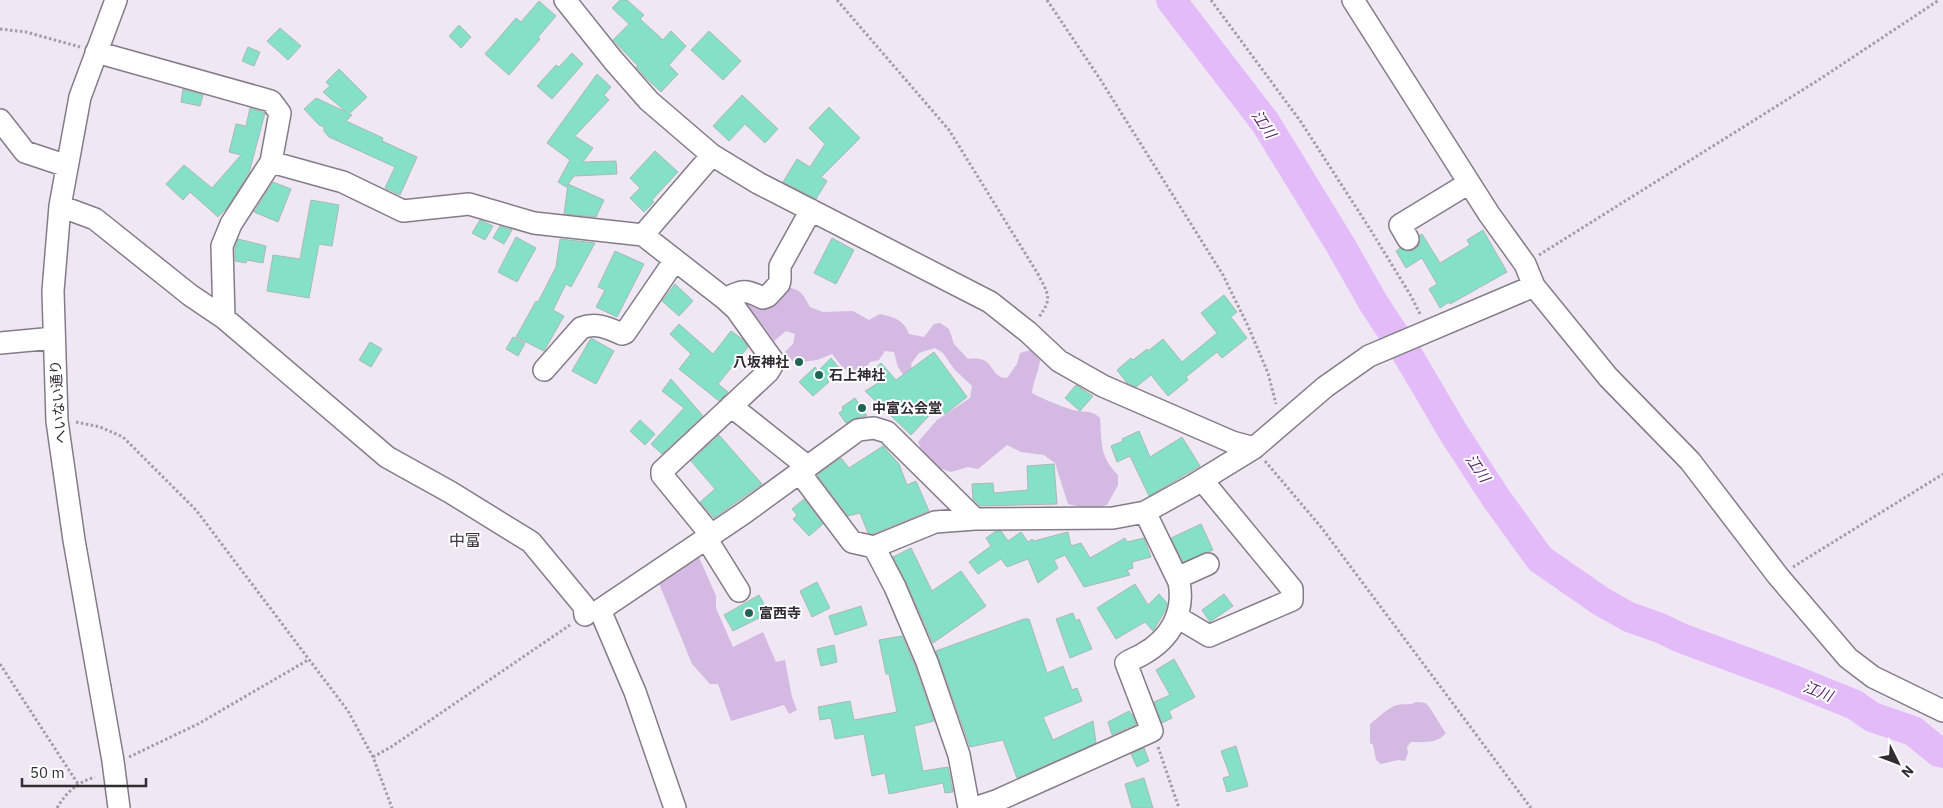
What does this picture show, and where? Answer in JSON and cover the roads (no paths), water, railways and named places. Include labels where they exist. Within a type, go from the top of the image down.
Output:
[{"type":"street","name":"へいない通り","points":[[116,0],[80,97],[60,206],[53,291],[57,421],[74,540],[113,761],[119,808]]},
{"type":"street","points":[[565,0],[649,101],[712,155],[758,183],[990,302],[1028,332],[1059,361],[1103,386],[1232,442],[1254,448]]},
{"type":"street","points":[[1353,0],[1488,214],[1525,264],[1534,286],[1608,377],[1690,461],[1778,576],[1848,658],[1873,677],[1943,712]]},
{"type":"street","points":[[96,52],[271,101],[280,113],[271,162],[231,224],[222,246],[224,318]]},
{"type":"street","points":[[0,120],[24,152],[66,166]]},
{"type":"street","points":[[643,235],[712,155]]},
{"type":"street","points":[[271,162],[343,182],[402,211],[469,204],[534,223],[643,235],[736,309],[774,362],[768,372],[662,471],[662,475],[709,537],[739,591]]},
{"type":"street","points":[[1408,239],[1400,225],[1469,183]]},
{"type":"street","points":[[60,206],[95,219],[105,229],[182,289],[224,318],[387,457],[450,492],[531,542],[584,606],[592,612],[635,692],[675,808]]},
{"type":"street","points":[[725,299],[743,291],[749,291],[762,298],[768,296],[779,284],[780,266],[811,210]]},
{"type":"street","points":[[544,370],[581,328],[598,325],[622,334],[625,333],[675,260]]},
{"type":"street","points":[[731,406],[804,470],[852,542],[874,547],[935,522],[974,519],[1113,518],[1145,512],[1254,448],[1325,387],[1369,356],[1534,286]]},
{"type":"street","points":[[0,343],[54,338]]},
{"type":"street","points":[[592,612],[709,537],[858,430],[874,428],[887,432],[974,519]]},
{"type":"street","points":[[1177,617],[1210,636],[1292,600],[1292,589],[1202,480]]},
{"type":"street","points":[[975,808],[996,802],[1152,731],[1126,663],[1153,648],[1171,629],[1180,608],[1181,592],[1177,578],[1145,512]]},
{"type":"street","points":[[874,547],[895,586],[927,662],[959,755],[969,808]]},
{"type":"street","points":[[1177,578],[1208,564]]},
{"type":"waterway","name":"江川","points":[[1171,0],[1265,122],[1453,432],[1496,498],[1540,559],[1602,602],[1629,617],[1855,705],[1872,717],[1913,731],[1939,752],[1943,753]]},
{"type":"place","name":"八坂神社","points":[[799,362]]},
{"type":"place","name":"石上神社","points":[[819,375]]},
{"type":"place","name":"中富公会堂","points":[[862,408]]},
{"type":"place","name":"富西寺","points":[[749,613]]},
{"type":"district","name":"中富","points":[[465,540]]}]
